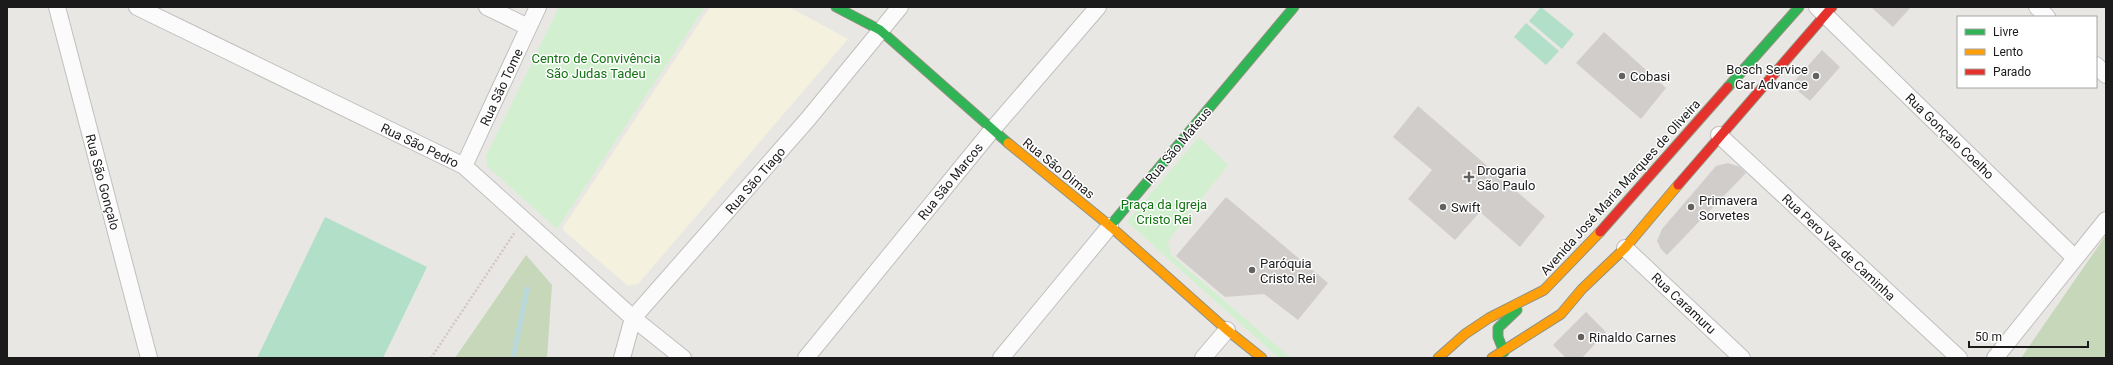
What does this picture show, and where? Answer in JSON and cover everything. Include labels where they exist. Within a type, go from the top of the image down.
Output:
[{"type":"main road","name":"Rua São Dimas","points":[[836,7],[880,30],[992,130],[1110,226],[1227,330],[1262,358]]},
{"type":"main road","name":"Rua São Mateus","points":[[1110,226],[1294,7]]},
{"type":"main road","name":"Avenida José Maria Marques de Oliveira","points":[[1438,358],[1465,334],[1489,318],[1537,294],[1599,233],[1799,7]]},
{"type":"main road","points":[[1537,294],[1498,326],[1496,335],[1502,356],[1561,314],[1582,289],[1625,248],[1825,10]]},
{"type":"main road","points":[[1599,233],[1610,234]]},
{"type":"main road","points":[[1582,289],[1589,274],[1607,253]]},
{"type":"street","name":"Rua São Gonçalo","points":[[57,7],[149,358]]},
{"type":"street","name":"Rua São Pedro","points":[[136,7],[464,166],[524,222],[634,318],[683,358]]},
{"type":"street","points":[[487,7],[528,27]]},
{"type":"street","name":"Rua São Tome","points":[[464,166],[538,7]]},
{"type":"street","name":"Rua São Tiago","points":[[622,358],[634,318],[808,119],[900,7]]},
{"type":"street","name":"Rua São Marcos","points":[[806,358],[992,130],[1098,7]]},
{"type":"street","points":[[2037,7],[2046,16]]},
{"type":"street","name":"Rua Gonçalo Coelho","points":[[1825,10],[2075,258]]},
{"type":"street","points":[[2097,66],[2106,75]]},
{"type":"street","name":"Rua Pero Vaz de Caminha","points":[[1719,135],[1959,358]]},
{"type":"street","points":[[1995,358],[2106,220]]},
{"type":"street","name":"Rua São Mateus","points":[[1001,358],[1110,226]]},
{"type":"street","name":"Rua Caramuru","points":[[1625,248],[1742,358]]},
{"type":"street","points":[[1203,358],[1227,330]]},
{"type":"path","points":[[430,358],[512,236],[524,222]]},
{"type":"shaded area","points":[[710,7],[789,7],[848,39],[638,284],[628,286],[562,229]]},
{"type":"green space","name":"Centro de Convivência São Judas Tadeu","points":[[559,7],[705,7],[557,229],[487,166],[486,156]]},
{"type":"green space","points":[[1541,7],[1574,34],[1562,49],[1529,21]]},
{"type":"green space","points":[[1526,23],[1559,51],[1546,65],[1514,37]]},
{"type":"green space","name":"Praça da Igreja Cristo Rei","points":[[1199,137],[1228,165],[1168,241],[1171,255],[1291,358],[1279,358],[1127,222]]},
{"type":"green space","points":[[325,217],[427,267],[383,358],[257,358]]},
{"type":"green space","points":[[2106,235],[2106,358],[2021,358]]},
{"type":"green space","points":[[526,255],[552,285],[547,358],[455,358]]},
{"type":"building","points":[[1871,7],[1911,7],[1893,27]]},
{"type":"building","name":"Cobasi","points":[[1604,32],[1666,88],[1641,119],[1576,63]]},
{"type":"building","name":"Bosch Service Car Advance","points":[[1822,50],[1840,67],[1810,101],[1791,85]]},
{"type":"building","name":"Drogaria São Paulo","points":[[1418,106],[1545,216],[1520,247],[1480,212],[1455,240],[1408,199],[1432,170],[1393,137]]},
{"type":"building","points":[[1728,163],[1740,167],[1746,173],[1667,255],[1661,249],[1657,241],[1662,229],[1716,166]]},
{"type":"building","name":"Paróquia Cristo Rei","points":[[1226,197],[1328,283],[1298,320],[1264,294],[1225,297],[1176,256]]},
{"type":"building","name":"Rinaldo Carnes","points":[[1586,312],[1606,332],[1582,358],[1566,358],[1553,345]]},
{"type":"waterway","points":[[513,358],[527,289]]},
{"type":"traffic: fast","points":[[836,7],[880,30],[1008,143]]},
{"type":"traffic: fast","points":[[1110,226],[1294,7]]},
{"type":"traffic: fast","points":[[1728,87],[1799,7]]},
{"type":"traffic: fast","points":[[1504,352],[1498,337],[1498,328],[1517,310]]},
{"type":"traffic: slow","points":[[1008,143],[1110,226],[1227,330],[1262,358]]},
{"type":"traffic: slow","points":[[1492,358],[1561,314],[1582,289],[1625,248],[1678,185]]},
{"type":"traffic: slow","points":[[1438,358],[1465,334],[1489,318],[1544,290],[1600,232]]},
{"type":"traffic: jam","points":[[1678,185],[1832,7]]},
{"type":"traffic: jam","points":[[1600,232],[1728,87]]},
{"type":"place","name":"Cobasi","points":[[1622,76]]},
{"type":"place","name":"Bosch Service Car Advance","points":[[1816,76]]},
{"type":"place","name":"Drogaria São Paulo","points":[[1469,177]]},
{"type":"place","name":"Swift","points":[[1443,207]]},
{"type":"place","name":"Primavera Sorvetes","points":[[1691,207]]},
{"type":"place","name":"Paróquia Cristo Rei","points":[[1252,270]]},
{"type":"place","name":"Rinaldo Carnes","points":[[1581,337]]}]
